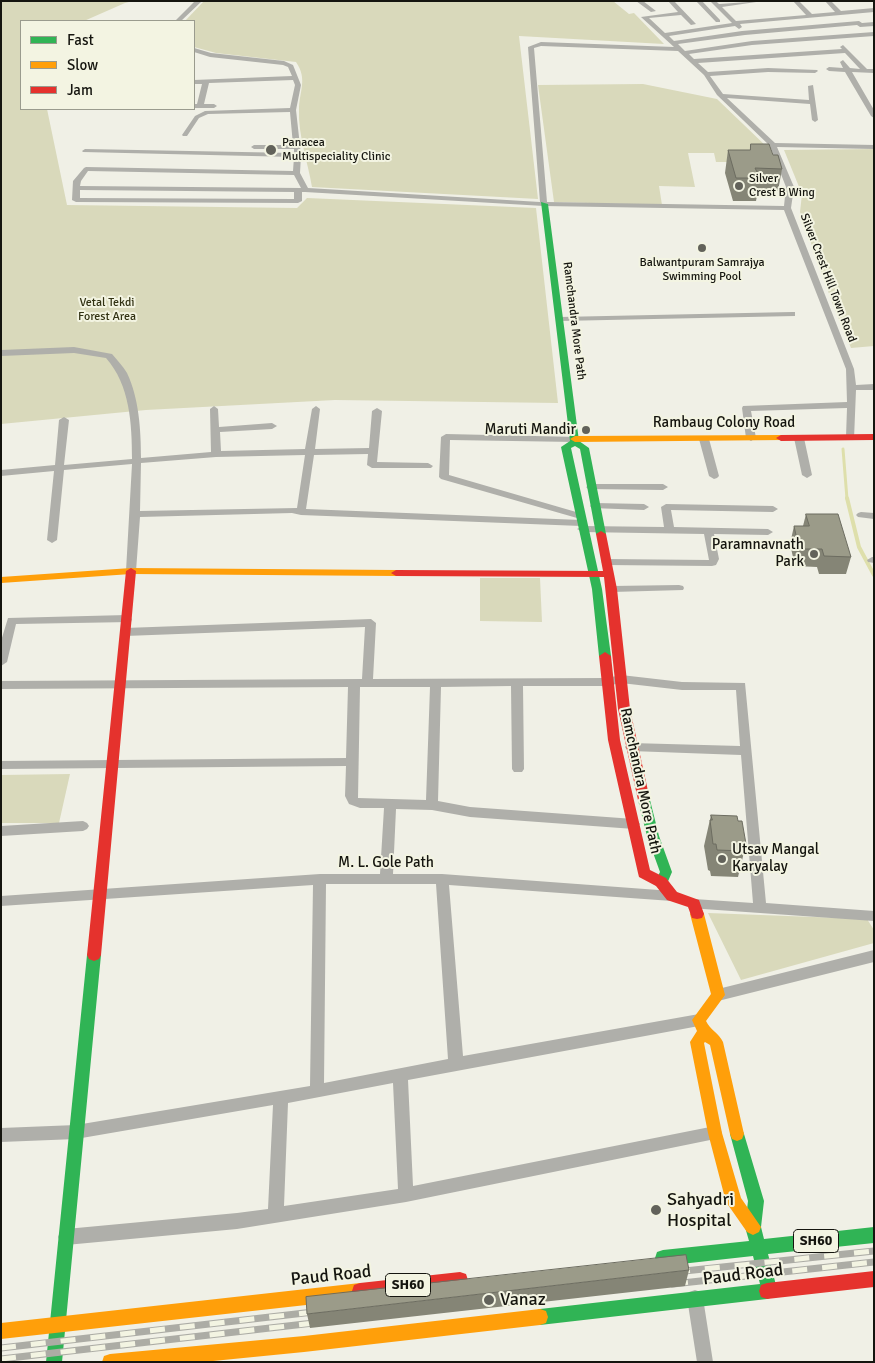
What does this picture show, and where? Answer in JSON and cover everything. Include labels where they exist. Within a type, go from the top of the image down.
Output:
[{"type":"street","points":[[179,20],[199,1]]},
{"type":"street","points":[[639,1],[653,11]]},
{"type":"street","points":[[671,1],[693,24]]},
{"type":"street","points":[[662,33],[693,24],[718,21],[699,1]]},
{"type":"street","points":[[715,3],[758,1]]},
{"type":"street","points":[[796,1],[810,15]]},
{"type":"street","points":[[828,1],[840,13]]},
{"type":"street","points":[[715,3],[752,43]]},
{"type":"street","points":[[744,3],[750,9]]},
{"type":"street","points":[[662,33],[762,20],[874,10]]},
{"type":"street","points":[[854,11],[869,42]]},
{"type":"street","name":"Silver Crest Hill Town Road","points":[[682,13],[644,17],[693,61],[706,74],[722,96],[773,144],[790,187],[787,208],[850,369],[852,388],[851,437]]},
{"type":"street","points":[[756,14],[762,20]]},
{"type":"street","points":[[673,43],[859,22],[874,17]]},
{"type":"street","points":[[859,22],[874,24]]},
{"type":"street","points":[[544,204],[531,47],[541,44],[682,51],[752,43],[874,34]]},
{"type":"street","points":[[834,38],[865,70]]},
{"type":"street","points":[[195,50],[291,66],[298,85],[293,110],[298,155],[296,173],[302,190],[298,201],[76,200],[76,181],[86,169],[296,173]]},
{"type":"street","points":[[693,61],[846,51]]},
{"type":"street","points":[[843,62],[849,69],[874,116]]},
{"type":"street","points":[[829,69],[874,71]]},
{"type":"street","points":[[706,74],[768,70],[816,71]]},
{"type":"street","points":[[195,82],[295,78]]},
{"type":"street","points":[[206,82],[197,106],[270,106],[293,110]]},
{"type":"street","points":[[811,86],[815,120]]},
{"type":"street","points":[[722,96],[813,102]]},
{"type":"street","points":[[185,135],[197,116],[207,112],[293,110]]},
{"type":"street","points":[[773,144],[874,147]]},
{"type":"street","points":[[204,147],[297,147]]},
{"type":"street","points":[[85,151],[298,155]]},
{"type":"street","points":[[77,188],[302,190],[544,204],[787,208]]},
{"type":"street","name":"Ramchandra More Path","points":[[544,204],[575,440],[584,448],[612,589],[621,679],[631,747],[653,836],[666,872],[661,882],[644,873],[614,740],[597,589],[581,523],[566,447],[575,440]]},
{"type":"street","points":[[560,320],[792,314]]},
{"type":"street","points":[[1,353],[74,350],[109,356],[122,373],[133,413],[136,461],[127,619],[54,1362]]},
{"type":"street","points":[[852,388],[874,387]]},
{"type":"street","points":[[751,438],[746,408],[851,404]]},
{"type":"street","points":[[214,409],[216,454]]},
{"type":"street","points":[[301,512],[316,409]]},
{"type":"street","points":[[377,411],[372,465],[428,466]]},
{"type":"street","points":[[52,540],[64,420]]},
{"type":"street","points":[[215,430],[272,426]]},
{"type":"street","points":[[575,440],[446,437],[444,477],[600,529],[768,532]]},
{"type":"street","name":"Rambaug Colony Road","points":[[575,440],[874,437]]},
{"type":"street","points":[[800,438],[807,475]]},
{"type":"street","points":[[704,439],[714,476]]},
{"type":"street","points":[[1,473],[216,454],[374,451]]},
{"type":"street","points":[[591,487],[663,487]]},
{"type":"street","points":[[595,506],[644,507]]},
{"type":"street","points":[[669,529],[666,507],[774,509]]},
{"type":"street","points":[[134,514],[292,510],[301,512],[581,523]]},
{"type":"street","points":[[860,516],[874,516]]},
{"type":"street","points":[[606,562],[713,561],[708,530]]},
{"type":"street","points":[[1,580],[131,571],[609,574]]},
{"type":"street","points":[[612,589],[679,588]]},
{"type":"street","points":[[1,662],[12,621],[127,619]]},
{"type":"street","points":[[125,632],[371,624],[367,683]]},
{"type":"street","points":[[1,685],[607,682],[621,679],[682,686],[740,686],[760,908]]},
{"type":"street","points":[[432,805],[436,682]]},
{"type":"street","points":[[517,682],[518,768]]},
{"type":"street","points":[[354,683],[353,801],[432,805],[470,812],[634,824]]},
{"type":"street","points":[[631,747],[747,752]]},
{"type":"street","points":[[1,765],[353,762]]},
{"type":"street","points":[[386,879],[390,804]]},
{"type":"street","points":[[1,831],[83,826]]},
{"type":"street","points":[[317,1091],[320,879]]},
{"type":"street","name":"M. L. Gole Path","points":[[1,902],[320,879],[442,879],[672,896]]},
{"type":"street","points":[[442,879],[456,1064]]},
{"type":"street","points":[[661,882],[672,896],[694,904],[874,916]]},
{"type":"street","points":[[694,904],[718,995],[702,1026],[697,1042],[715,1133],[734,1202],[753,1226]]},
{"type":"street","points":[[718,995],[874,956]]},
{"type":"street","points":[[1,1135],[76,1132],[281,1098],[456,1064],[702,1026]]},
{"type":"street","points":[[702,1026],[716,1042],[737,1137],[756,1201],[753,1226],[769,1289]]},
{"type":"street","points":[[400,1075],[406,1195]]},
{"type":"street","points":[[276,1215],[281,1098]]},
{"type":"street","points":[[66,1237],[237,1221],[406,1195],[715,1133]]},
{"type":"street","name":"Paud Road","points":[[655,1258],[874,1235]]},
{"type":"street","name":"Paud Road","points":[[1,1331],[470,1279]]},
{"type":"street","name":"Paud Road","points":[[110,1362],[304,1344],[769,1289],[874,1279]]},
{"type":"street","points":[[695,1298],[705,1362]]},
{"type":"green space","name":"Vetal Tekdi Forest Area","points":[[1,1],[133,1],[86,20],[20,20],[20,110],[47,110],[67,205],[297,208],[307,198],[536,208],[558,403],[335,400],[146,410],[1,424]]},
{"type":"green space","points":[[204,1],[613,1],[629,14],[634,13],[664,44],[519,36],[538,199],[312,187],[300,129],[299,103],[302,74],[296,62],[216,53],[195,47],[195,20],[186,20]]},
{"type":"green space","points":[[643,84],[717,99],[768,148],[773,162],[716,162],[714,153],[688,153],[695,187],[659,186],[662,205],[554,202],[538,85]]},
{"type":"green space","points":[[874,149],[874,346],[851,348],[833,305],[800,212],[802,194],[784,150]]},
{"type":"green space","points":[[480,578],[540,578],[542,622],[480,621]]},
{"type":"green space","points":[[70,774],[59,823],[1,823],[1,775]]},
{"type":"green space","points":[[708,913],[867,919],[874,930],[874,943],[741,980]]},
{"type":"building","points":[[751,144],[769,144],[773,155],[778,155],[782,169],[755,168],[760,178],[736,178],[728,150],[750,150]]},
{"type":"building","points":[[806,514],[838,514],[851,557],[824,556],[822,549],[799,549],[794,526],[809,526]]},
{"type":"building","points":[[711,815],[737,816],[738,821],[742,821],[746,844],[743,844],[744,851],[717,850],[716,844],[713,844]]},
{"type":"building","points":[[686,1255],[689,1270],[307,1314],[306,1297]]},
{"type":"waterway","points":[[843,449],[847,499]]},
{"type":"waterway","points":[[847,498],[859,547],[874,575]]},
{"type":"railway","points":[[675,1272],[874,1251]]},
{"type":"railway","points":[[673,1284],[874,1262]]},
{"type":"railway","points":[[1,1348],[322,1311]]},
{"type":"railway","points":[[1,1359],[322,1322]]},
{"type":"traffic: fast","points":[[544,204],[575,442],[584,448],[601,534]]},
{"type":"traffic: fast","points":[[575,442],[566,447],[597,589],[605,656]]},
{"type":"traffic: fast","points":[[644,800],[653,836],[666,872],[661,882]]},
{"type":"traffic: fast","points":[[54,1362],[94,955]]},
{"type":"traffic: fast","points":[[737,1134],[756,1201],[753,1227],[769,1289]]},
{"type":"traffic: fast","points":[[663,1258],[874,1235]]},
{"type":"traffic: fast","points":[[540,1317],[767,1291]]},
{"type":"traffic: slow","points":[[575,439],[781,438]]},
{"type":"traffic: slow","points":[[1,580],[131,571],[396,573]]},
{"type":"traffic: slow","points":[[697,914],[718,995],[699,1020],[704,1032],[716,1042],[737,1134]]},
{"type":"traffic: slow","points":[[704,1032],[697,1042],[715,1133],[734,1202],[753,1227]]},
{"type":"traffic: slow","points":[[1,1331],[360,1291]]},
{"type":"traffic: slow","points":[[110,1362],[304,1344],[540,1317]]},
{"type":"traffic: jam","points":[[781,438],[874,437]]},
{"type":"traffic: jam","points":[[601,534],[612,589],[624,709],[644,800]]},
{"type":"traffic: jam","points":[[94,955],[131,571]]},
{"type":"traffic: jam","points":[[396,573],[604,574]]},
{"type":"traffic: jam","points":[[605,656],[614,740],[644,873],[661,882],[672,896],[694,904],[697,914]]},
{"type":"traffic: jam","points":[[767,1291],[874,1279]]},
{"type":"traffic: jam","points":[[360,1291],[460,1280]]},
{"type":"place","name":"Panacea Multispeciality Clinic","points":[[271,150]]},
{"type":"place","name":"Silver Crest B Wing","points":[[739,186]]},
{"type":"place","name":"Balwantpuram Samrajya Swimming Pool","points":[[702,248]]},
{"type":"place","name":"Maruti Mandir","points":[[586,430]]},
{"type":"place","name":"Paramnavnath Park","points":[[814,554]]},
{"type":"place","name":"Utsav Mangal Karyalay","points":[[722,859]]},
{"type":"place","name":"Sahyadri Hospital","points":[[656,1210]]},
{"type":"place","name":"Vanaz","points":[[489,1300]]}]
